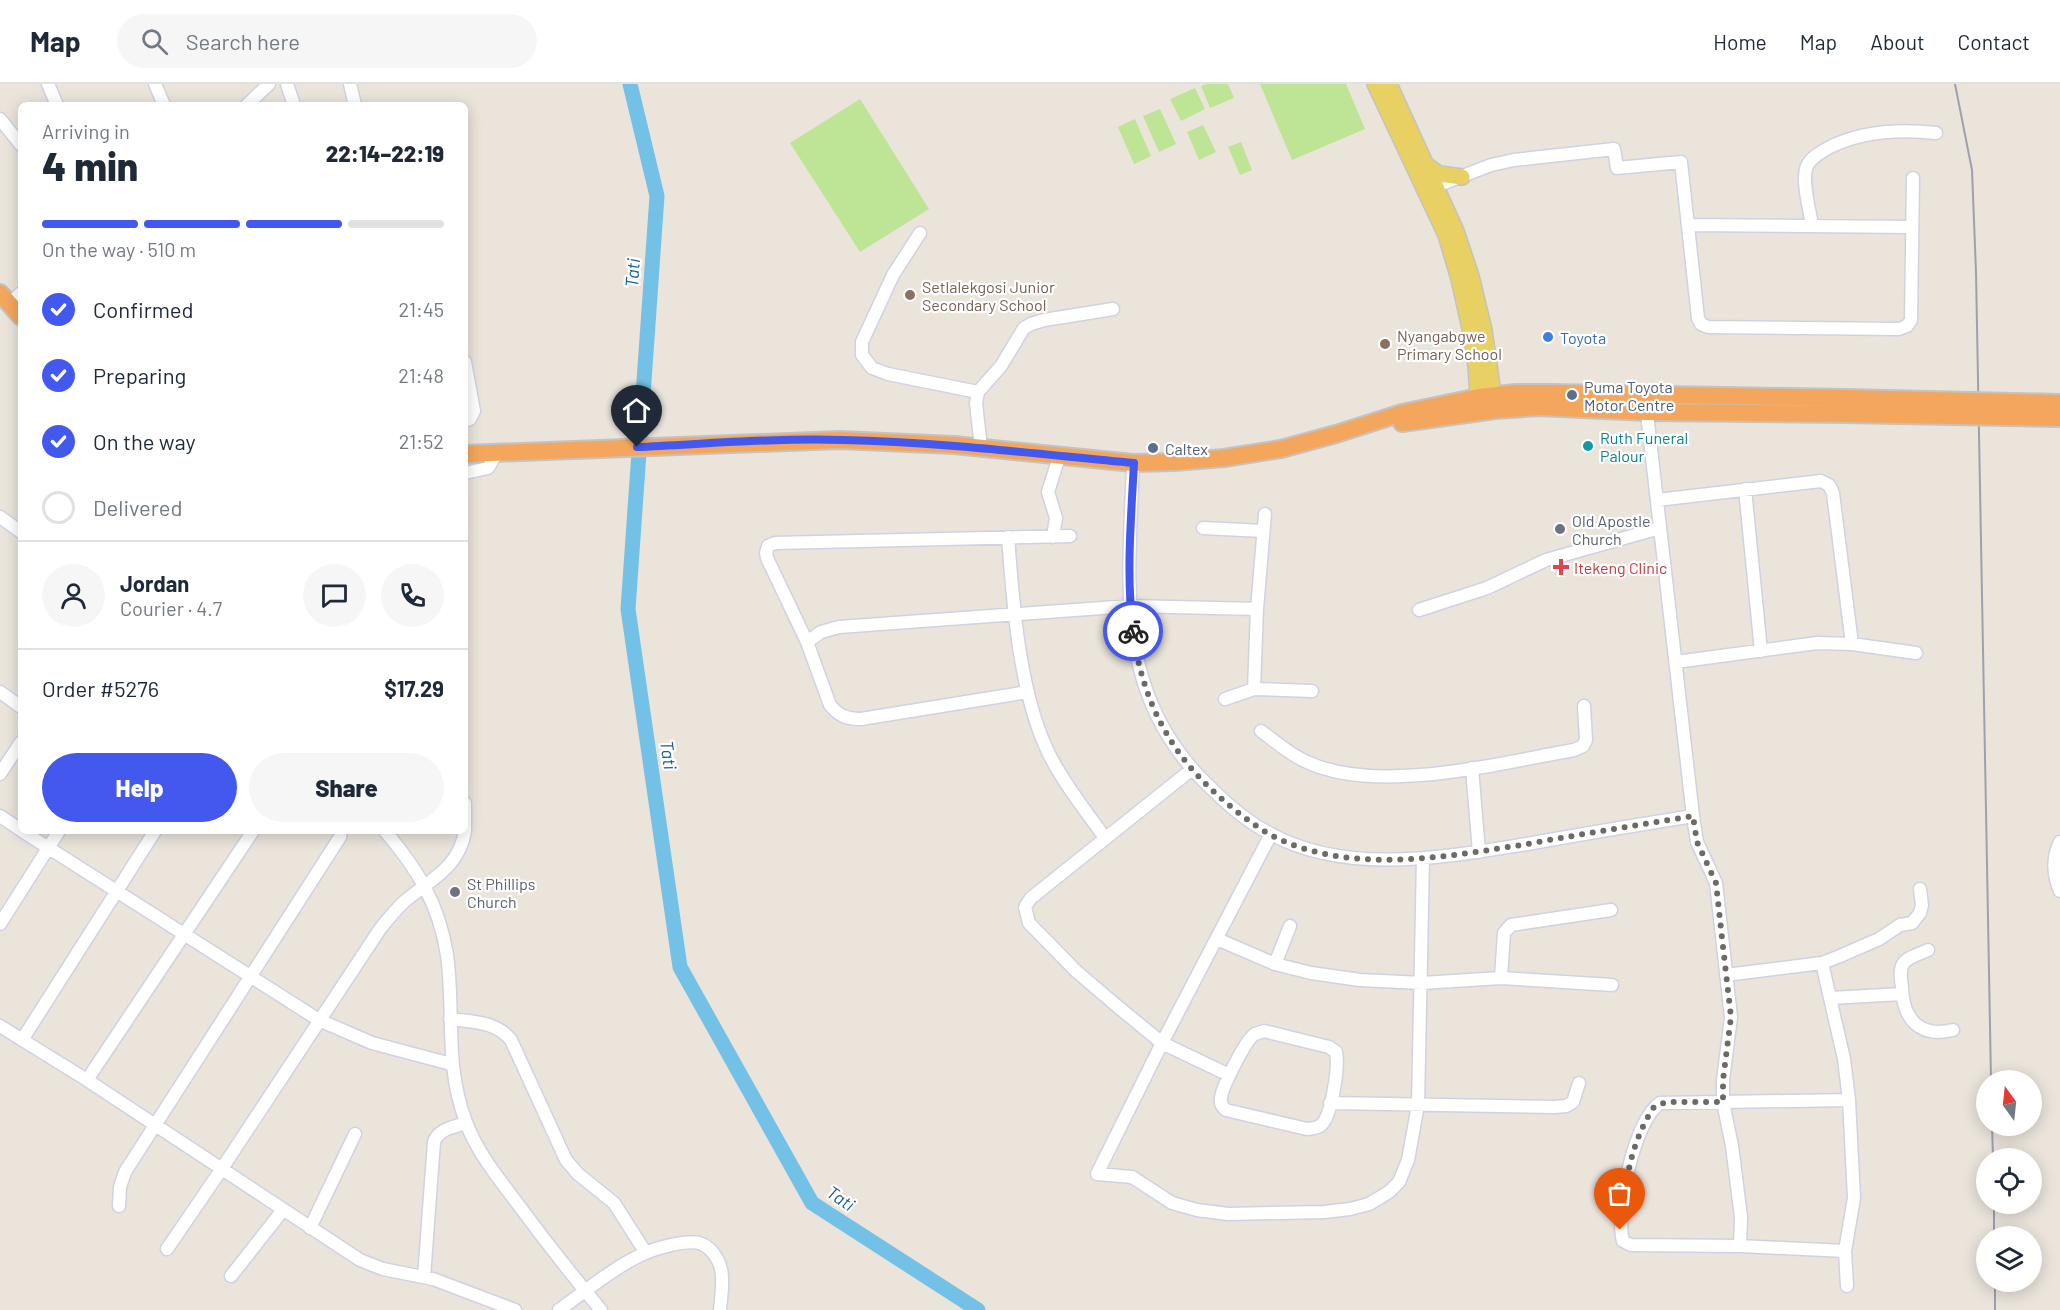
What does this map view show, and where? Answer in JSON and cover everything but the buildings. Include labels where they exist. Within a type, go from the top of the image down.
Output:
[{"type":"highway","points":[[10,297],[18,312]]},
{"type":"highway","points":[[1487,403],[1516,393],[1645,394],[2060,418]]},
{"type":"highway","points":[[468,454],[840,440],[981,448],[1134,463],[1224,458],[1281,449],[1402,413],[1487,403],[1647,412],[2060,403]]},
{"type":"main road","points":[[1375,84],[1430,189],[1446,210],[1456,231],[1471,276],[1484,330],[1487,403]]},
{"type":"main road","points":[[1389,84],[1425,164],[1430,189],[1459,279],[1487,403]]},
{"type":"main road","points":[[1425,164],[1439,174],[1462,177]]},
{"type":"main road","points":[[1446,210],[1448,192],[1455,181],[1462,177]]},
{"type":"street","points":[[48,84],[56,102]]},
{"type":"street","points":[[155,84],[163,102]]},
{"type":"street","points":[[250,102],[269,84]]},
{"type":"street","points":[[287,84],[293,102]]},
{"type":"street","points":[[350,84],[354,102]]},
{"type":"street","points":[[0,119],[18,141]]},
{"type":"street","points":[[1812,225],[1805,174],[1811,160],[1818,153],[1839,142],[1866,135],[1901,131],[1936,133]]},
{"type":"street","points":[[1430,189],[1491,165],[1515,160],[1614,150],[1617,168],[1680,162],[1698,318],[1701,324],[1708,327],[1899,329],[1907,326],[1911,320],[1913,178]]},
{"type":"street","points":[[1688,225],[1912,227]]},
{"type":"street","points":[[920,234],[893,275],[862,342],[862,355],[872,368],[888,374],[978,392]]},
{"type":"street","points":[[981,448],[976,403],[978,392],[1001,366],[1019,334],[1031,324],[1113,309]]},
{"type":"street","points":[[468,378],[474,411],[468,420]]},
{"type":"street","points":[[1645,394],[1693,816],[1697,842],[1716,883],[1731,1017],[1723,1080],[1723,1102],[1740,1206],[1740,1246]]},
{"type":"street","points":[[468,471],[488,468],[497,453]]},
{"type":"street","points":[[1053,537],[1056,518],[1048,492],[1059,457]]},
{"type":"street","points":[[1134,463],[1130,606],[1138,660],[1151,703],[1160,723],[1191,770],[1222,799],[1271,834],[1302,846],[1359,859],[1423,859],[1479,852],[1693,816]]},
{"type":"street","points":[[1657,500],[1821,481],[1829,485],[1833,493],[1852,644]]},
{"type":"street","points":[[1745,489],[1761,651]]},
{"type":"street","points":[[1254,689],[1257,609],[1265,514]]},
{"type":"street","points":[[0,517],[18,530]]},
{"type":"street","points":[[1203,528],[1263,531]]},
{"type":"street","points":[[1419,610],[1487,588],[1546,560],[1660,528]]},
{"type":"street","points":[[1028,692],[861,720],[850,719],[835,712],[830,705],[807,642],[766,553],[768,546],[775,543],[1070,536]]},
{"type":"street","points":[[1008,537],[1014,614],[1028,692],[1040,733],[1061,775],[1106,838]]},
{"type":"street","points":[[807,642],[821,632],[839,627],[1014,614],[1130,606],[1257,609]]},
{"type":"street","points":[[1676,662],[1817,643],[1852,644],[1916,653]]},
{"type":"street","points":[[1225,699],[1254,689],[1312,691]]},
{"type":"street","points":[[0,692],[18,704]]},
{"type":"street","points":[[1262,731],[1305,762],[1322,768],[1347,775],[1406,776],[1472,768],[1574,750],[1582,746],[1586,740],[1584,706]]},
{"type":"street","points":[[0,774],[18,747]]},
{"type":"street","points":[[1472,768],[1479,852]]},
{"type":"street","points":[[1191,770],[1031,898],[1025,907],[1026,916],[1029,923],[1076,971],[1162,1042],[1230,1075]]},
{"type":"street","points":[[0,816],[18,829]]},
{"type":"street","points":[[26,834],[320,1020],[372,1043],[452,1064]]},
{"type":"street","points":[[0,924],[57,834]]},
{"type":"street","points":[[22,1040],[153,834]]},
{"type":"street","points":[[87,1080],[251,834]]},
{"type":"street","points":[[119,1206],[120,1187],[125,1172],[340,834]]},
{"type":"street","points":[[387,834],[425,885],[442,930],[447,956],[452,1064],[457,1095],[466,1123],[496,1176],[601,1310]]},
{"type":"street","points":[[167,1249],[387,920],[404,901],[451,864],[459,854],[464,834]]},
{"type":"street","points":[[1271,834],[1162,1042],[1097,1174],[1132,1177],[1165,1200],[1182,1206],[1228,1214],[1324,1212],[1370,1204],[1389,1192],[1399,1182],[1408,1161],[1418,1105],[1423,859]]},
{"type":"street","points":[[2060,842],[2054,868],[2060,891]]},
{"type":"street","points":[[1726,975],[1822,963],[1880,939],[1900,925],[1912,923],[1920,913],[1922,905],[1920,888]]},
{"type":"street","points":[[1501,978],[1504,933],[1511,926],[1611,910]]},
{"type":"street","points":[[1275,964],[1290,926]]},
{"type":"street","points":[[1217,939],[1275,964],[1311,973],[1360,980],[1422,983],[1501,978],[1612,985]]},
{"type":"street","points":[[1928,950],[1906,960],[1901,972],[1902,994],[1909,1019],[1920,1028],[1941,1033],[1953,1030]]},
{"type":"street","points":[[1822,963],[1844,1059],[1850,1100],[1854,1198],[1845,1251],[1848,1286]]},
{"type":"street","points":[[1831,998],[1902,994]]},
{"type":"street","points":[[450,1019],[493,1026],[505,1033],[511,1040],[566,1160],[578,1174],[614,1203],[646,1253]]},
{"type":"street","points":[[0,1026],[87,1080],[221,1170],[371,1266],[424,1276],[515,1310]]},
{"type":"street","points":[[1264,1031],[1329,1047],[1336,1052],[1338,1060],[1330,1103],[1323,1124],[1307,1129],[1226,1110],[1221,1106],[1220,1098],[1250,1039],[1255,1034],[1264,1031]]},
{"type":"street","points":[[1330,1103],[1566,1106],[1573,1102],[1579,1083]]},
{"type":"street","points":[[1845,1251],[1740,1246],[1631,1245],[1623,1241],[1620,1230],[1627,1171],[1636,1143],[1654,1107],[1666,1102],[1850,1100]]},
{"type":"street","points":[[424,1276],[434,1142],[440,1132],[466,1123]]},
{"type":"street","points":[[310,1228],[355,1134]]},
{"type":"street","points":[[231,1276],[283,1210]]},
{"type":"street","points":[[559,1310],[631,1260],[646,1253],[694,1242],[711,1250],[721,1268],[723,1280],[720,1310]]},
{"type":"green space","points":[[1228,84],[1234,98],[1210,108],[1201,86]]},
{"type":"green space","points":[[1260,84],[1346,84],[1365,129],[1292,160]]},
{"type":"green space","points":[[1195,88],[1205,109],[1181,121],[1170,99]]},
{"type":"green space","points":[[860,99],[929,209],[860,252],[790,143]]},
{"type":"green space","points":[[1160,109],[1176,144],[1159,152],[1143,116]]},
{"type":"green space","points":[[1135,119],[1151,156],[1134,164],[1118,127]]},
{"type":"green space","points":[[1203,125],[1216,152],[1199,160],[1187,132]]},
{"type":"green space","points":[[1241,142],[1252,170],[1240,175],[1228,147]]},
{"type":"waterway","name":"Tati","points":[[630,84],[657,196],[628,609],[680,967],[812,1203],[978,1310]]},
{"type":"railway","points":[[1955,84],[1972,170],[1976,272],[1991,1070]]},
{"type":"railway","points":[[1992,1136],[1993,1148]]},
{"type":"railway","points":[[1994,1214],[1994,1226]]},
{"type":"railway","points":[[1995,1292],[1995,1310]]},
{"type":"way so far","points":[[1133,631],[1143,680],[1151,703],[1170,741],[1191,770],[1222,799],[1254,824],[1271,834],[1302,846],[1359,859],[1423,859],[1479,852],[1693,816],[1697,842],[1716,883],[1731,1017],[1723,1080],[1723,1102],[1666,1102],[1654,1107],[1636,1143],[1627,1171],[1620,1230]]},
{"type":"place","name":"Setlalekgosi Junior Secondary School","points":[[910,295]]},
{"type":"place","name":"Toyota","points":[[1548,337]]},
{"type":"place","name":"Nyangabgwe Primary School","points":[[1385,344]]},
{"type":"place","name":"Puma Toyota Motor Centre","points":[[1572,395]]},
{"type":"place","name":"Ruth Funeral Palour","points":[[1588,446]]},
{"type":"place","name":"Caltex","points":[[1153,448]]},
{"type":"place","name":"Old Apostle Church","points":[[1560,529]]},
{"type":"place","name":"Itekeng Clinic","points":[[1561,567]]},
{"type":"place","name":"St Phillips Church","points":[[455,892]]},
{"type":"route","points":[[637,447],[804,440],[882,441],[954,445],[1134,463],[1130,543],[1130,606],[1133,631]]}]
